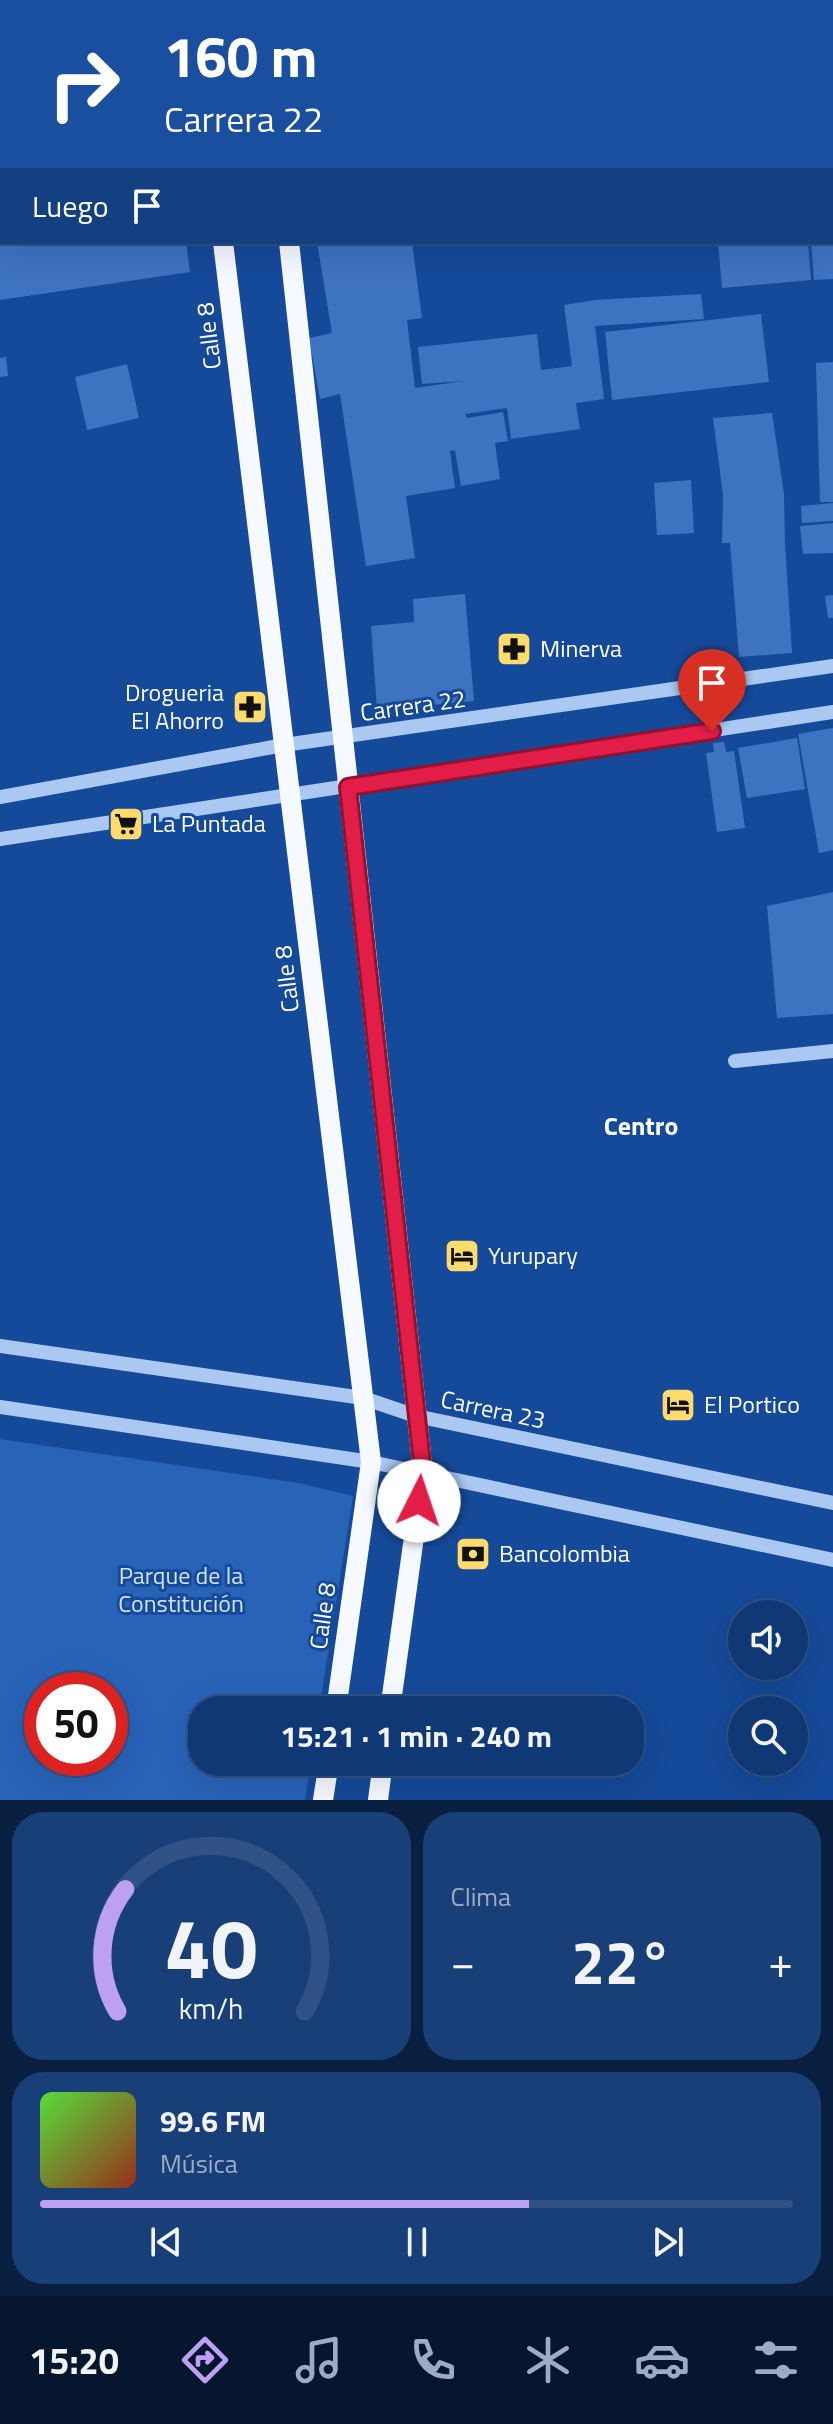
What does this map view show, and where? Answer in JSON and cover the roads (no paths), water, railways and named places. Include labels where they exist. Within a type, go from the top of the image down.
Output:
[{"type":"main road","name":"Calle 8","points":[[223,244],[371,1462],[338,1696]]},
{"type":"main road","points":[[289,244],[423,1472],[392,1696]]},
{"type":"main road","points":[[323,1800],[327,1776]]},
{"type":"main road","points":[[378,1800],[381,1776]]},
{"type":"street","name":"Carrera 22","points":[[0,797],[284,745],[833,666]]},
{"type":"street","points":[[0,839],[833,712]]},
{"type":"street","points":[[735,1061],[833,1051]]},
{"type":"street","name":"Carrera 23","points":[[0,1346],[363,1398],[416,1416],[833,1503]]},
{"type":"street","points":[[0,1407],[371,1462],[833,1560]]},
{"type":"place","name":"Minerva","points":[[514,649]]},
{"type":"place","name":"Drogueria El Ahorro","points":[[250,707]]},
{"type":"place","name":"La Puntada","points":[[126,824]]},
{"type":"place","name":"Yurupary","points":[[462,1256]]},
{"type":"place","name":"El Portico","points":[[678,1405]]},
{"type":"place","name":"Bancolombia","points":[[473,1554]]},
{"type":"district","name":"Centro","points":[[641,1126]]},
{"type":"park label","name":"Parque de la Constitución","points":[[181,1590]]}]
